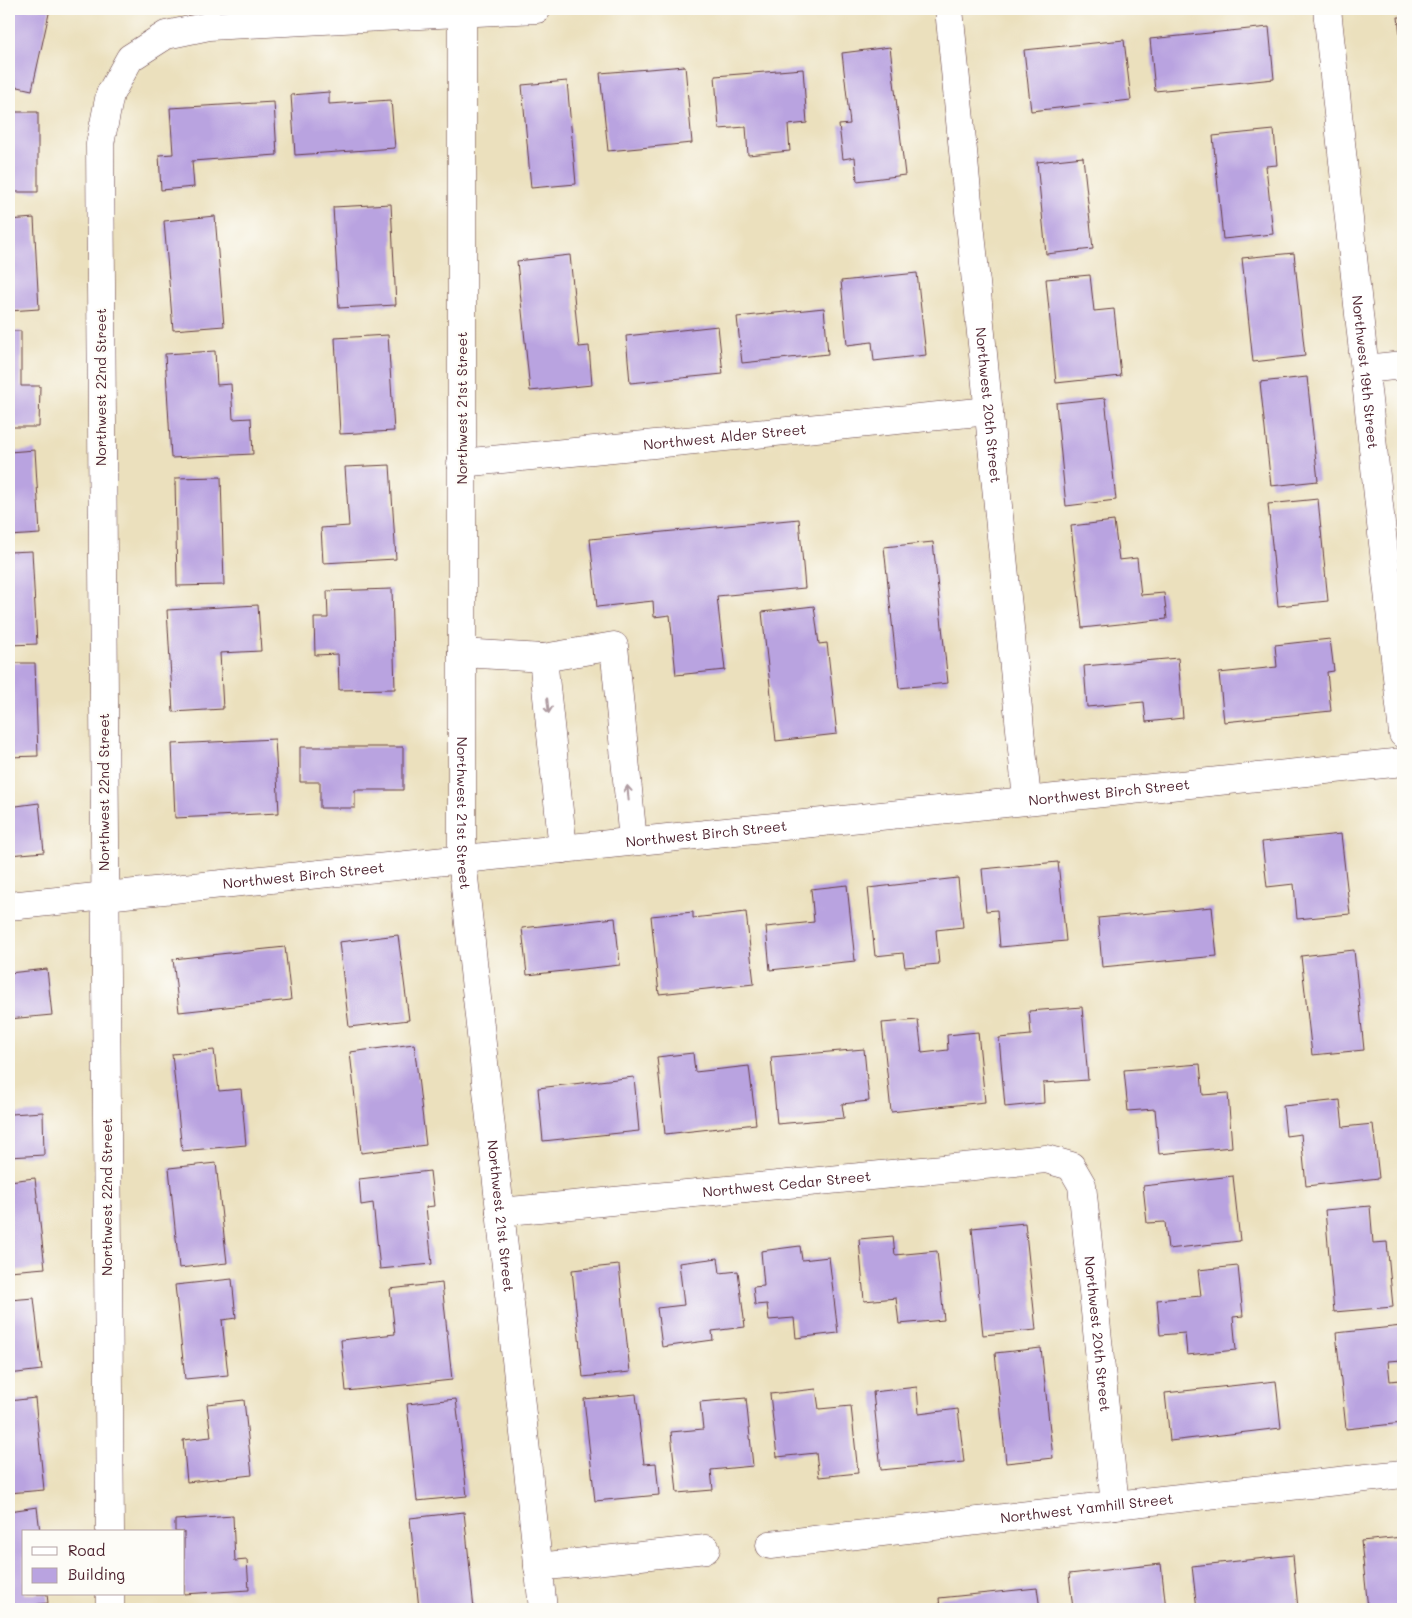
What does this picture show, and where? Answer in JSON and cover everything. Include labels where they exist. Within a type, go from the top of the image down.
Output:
[{"type":"street","points":[[462,11],[537,9]]},
{"type":"street","name":"Northwest 20th Street","points":[[949,9],[1028,800]]},
{"type":"street","name":"Northwest 19th Street","points":[[1328,9],[1403,734]]},
{"type":"street","name":"Northwest 22nd Street","points":[[110,1530],[100,144],[110,94],[130,58],[166,34],[209,26],[462,11]]},
{"type":"street","name":"Northwest 21st Street","points":[[462,11],[462,859],[543,1609]]},
{"type":"street","points":[[1365,369],[1403,365]]},
{"type":"street","name":"Northwest Alder Street","points":[[462,464],[989,411]]},
{"type":"street","points":[[462,653],[543,658],[614,646],[633,841]]},
{"type":"street","points":[[543,658],[563,849]]},
{"type":"street","name":"Northwest Birch Street","points":[[9,906],[1403,762]]},
{"type":"street","name":"Northwest Cedar Street","points":[[500,1212],[1046,1159],[1071,1166]]},
{"type":"street","name":"Northwest 20th Street","points":[[1071,1166],[1082,1185],[1115,1505]]},
{"type":"street","name":"Northwest Yamhill Street","points":[[770,1545],[1403,1474]]},
{"type":"street","points":[[538,1567],[706,1549]]},
{"type":"street","points":[[110,1596],[110,1609]]},
{"type":"building","points":[[9,9],[50,9],[32,90],[9,85]]},
{"type":"building","points":[[1398,17],[1403,17],[1403,53],[1402,53]]},
{"type":"building","points":[[1269,27],[1274,79],[1155,91],[1150,39]]},
{"type":"building","points":[[1124,40],[1131,100],[1031,111],[1024,50]]},
{"type":"building","points":[[890,47],[905,175],[857,181],[855,157],[843,159],[839,125],[850,124],[842,53]]},
{"type":"building","points":[[685,66],[692,143],[608,151],[600,73]]},
{"type":"building","points":[[803,69],[807,123],[788,125],[790,151],[748,155],[746,127],[719,129],[715,76]]},
{"type":"building","points":[[567,81],[576,184],[531,188],[522,85]]},
{"type":"building","points":[[329,92],[329,104],[391,100],[395,148],[295,155],[291,95]]},
{"type":"building","points":[[274,102],[277,155],[192,161],[194,187],[161,190],[159,155],[173,154],[170,108]]},
{"type":"building","points":[[9,112],[38,112],[38,192],[9,192]]},
{"type":"building","points":[[1274,130],[1277,165],[1266,166],[1273,234],[1223,239],[1213,136]]},
{"type":"building","points":[[1083,157],[1093,249],[1046,254],[1037,162]]},
{"type":"building","points":[[391,204],[396,305],[339,308],[333,207]]},
{"type":"building","points":[[215,216],[224,326],[173,330],[164,221]]},
{"type":"building","points":[[34,218],[39,309],[9,311],[9,220]]},
{"type":"building","points":[[1294,253],[1305,356],[1253,362],[1242,258]]},
{"type":"building","points":[[570,255],[579,347],[589,346],[592,385],[530,391],[517,261]]},
{"type":"building","points":[[917,273],[926,355],[874,361],[872,342],[847,345],[841,281]]},
{"type":"building","points":[[1090,275],[1094,311],[1114,309],[1121,376],[1056,383],[1046,279]]},
{"type":"building","points":[[824,308],[828,354],[742,363],[737,317]]},
{"type":"building","points":[[718,326],[723,374],[630,383],[626,336]]},
{"type":"building","points":[[9,331],[21,331],[21,386],[40,386],[39,427],[9,427]]},
{"type":"building","points":[[388,335],[394,431],[340,434],[335,338]]},
{"type":"building","points":[[215,351],[217,385],[231,384],[233,419],[251,418],[253,454],[171,458],[165,354]]},
{"type":"building","points":[[1307,377],[1318,481],[1271,486],[1260,382]]},
{"type":"building","points":[[1105,398],[1116,500],[1066,506],[1056,403]]},
{"type":"building","points":[[35,450],[40,534],[9,536],[9,452]]},
{"type":"building","points":[[390,465],[396,559],[323,563],[321,528],[349,526],[345,467]]},
{"type":"building","points":[[221,477],[224,585],[177,586],[175,478]]},
{"type":"building","points":[[1318,499],[1328,601],[1278,606],[1268,504]]},
{"type":"building","points":[[799,519],[805,588],[717,596],[725,670],[676,675],[670,615],[654,617],[653,601],[597,607],[590,539]]},
{"type":"building","points":[[1114,521],[1119,560],[1137,558],[1141,595],[1164,593],[1167,619],[1082,628],[1071,526]]},
{"type":"building","points":[[933,542],[948,683],[899,688],[884,547]]},
{"type":"building","points":[[32,551],[37,644],[9,645],[9,552]]},
{"type":"building","points":[[392,589],[395,689],[339,690],[338,654],[315,655],[314,618],[328,618],[327,591]]},
{"type":"building","points":[[258,605],[261,651],[220,653],[223,709],[173,712],[167,610]]},
{"type":"building","points":[[814,606],[819,644],[827,643],[837,734],[776,741],[762,612]]},
{"type":"building","points":[[1330,639],[1334,671],[1327,672],[1331,711],[1224,722],[1219,673],[1277,667],[1275,645]]},
{"type":"building","points":[[1178,658],[1183,718],[1146,722],[1144,702],[1087,707],[1084,666]]},
{"type":"building","points":[[9,663],[35,663],[38,756],[9,757]]},
{"type":"building","points":[[275,739],[279,813],[175,818],[172,744]]},
{"type":"building","points":[[300,747],[403,747],[403,790],[355,790],[355,808],[320,808],[320,782],[300,782]]},
{"type":"building","points":[[39,803],[44,852],[9,855],[9,807]]},
{"type":"building","points":[[1341,834],[1350,914],[1297,919],[1294,884],[1267,887],[1262,842]]},
{"type":"building","points":[[1058,862],[1066,941],[1000,947],[997,910],[986,911],[982,869]]},
{"type":"building","points":[[958,878],[963,927],[936,930],[939,964],[905,967],[903,953],[875,956],[868,888]]},
{"type":"building","points":[[847,885],[855,961],[770,970],[766,927],[814,922],[811,889]]},
{"type":"building","points":[[1212,907],[1217,956],[1102,967],[1098,918]]},
{"type":"building","points":[[693,912],[693,918],[746,912],[754,984],[659,994],[651,916]]},
{"type":"building","points":[[615,918],[620,965],[527,975],[522,928]]},
{"type":"building","points":[[398,935],[409,1020],[349,1027],[339,942]]},
{"type":"building","points":[[285,947],[291,1000],[179,1012],[173,959]]},
{"type":"building","points":[[1354,950],[1364,1050],[1312,1055],[1301,956]]},
{"type":"building","points":[[47,969],[52,1015],[9,1019],[9,973]]},
{"type":"building","points":[[1082,1007],[1088,1080],[1043,1083],[1044,1103],[1005,1107],[999,1038],[1031,1035],[1029,1011]]},
{"type":"building","points":[[918,1020],[922,1053],[948,1050],[947,1035],[978,1032],[985,1102],[891,1112],[882,1023]]},
{"type":"building","points":[[414,1044],[426,1145],[361,1153],[350,1052]]},
{"type":"building","points":[[864,1049],[869,1101],[842,1104],[844,1118],[777,1124],[771,1057]]},
{"type":"building","points":[[214,1050],[219,1091],[241,1089],[246,1145],[182,1151],[172,1054]]},
{"type":"building","points":[[693,1053],[695,1072],[749,1066],[756,1124],[665,1134],[657,1057]]},
{"type":"building","points":[[1200,1064],[1203,1095],[1228,1093],[1232,1147],[1159,1154],[1155,1109],[1128,1111],[1124,1070]]},
{"type":"building","points":[[634,1077],[639,1131],[543,1141],[538,1088]]},
{"type":"building","points":[[1340,1100],[1343,1127],[1373,1124],[1379,1178],[1306,1186],[1301,1134],[1286,1136],[1283,1106]]},
{"type":"building","points":[[9,1104],[11,1114],[43,1112],[44,1155],[9,1157]]},
{"type":"building","points":[[216,1163],[227,1263],[179,1268],[169,1168]]},
{"type":"building","points":[[430,1171],[434,1206],[426,1207],[432,1264],[380,1269],[373,1203],[361,1205],[359,1179]]},
{"type":"building","points":[[1233,1176],[1240,1241],[1168,1249],[1165,1222],[1147,1223],[1143,1186]]},
{"type":"building","points":[[35,1178],[45,1268],[9,1271],[9,1181]]},
{"type":"building","points":[[1370,1206],[1373,1243],[1387,1242],[1393,1307],[1334,1312],[1325,1210]]},
{"type":"building","points":[[1025,1223],[1036,1330],[983,1335],[972,1228]]},
{"type":"building","points":[[893,1236],[895,1255],[937,1251],[944,1320],[899,1324],[896,1298],[864,1301],[859,1239]]},
{"type":"building","points":[[800,1246],[802,1260],[829,1257],[838,1333],[796,1338],[794,1318],[769,1320],[767,1304],[755,1305],[753,1287],[764,1286],[761,1251]]},
{"type":"building","points":[[718,1258],[720,1273],[738,1271],[745,1327],[712,1331],[713,1340],[662,1347],[657,1308],[684,1305],[679,1263]]},
{"type":"building","points":[[619,1265],[630,1372],[583,1377],[572,1270]]},
{"type":"building","points":[[1238,1266],[1243,1316],[1233,1317],[1236,1350],[1187,1355],[1185,1333],[1160,1335],[1157,1300],[1201,1296],[1198,1270]]},
{"type":"building","points":[[232,1279],[236,1318],[222,1320],[228,1375],[185,1379],[175,1285]]},
{"type":"building","points":[[442,1283],[452,1380],[346,1391],[341,1340],[395,1334],[390,1289]]},
{"type":"building","points":[[34,1298],[42,1370],[9,1374],[9,1300]]},
{"type":"building","points":[[1402,1326],[1403,1360],[1388,1361],[1390,1381],[1400,1380],[1403,1423],[1346,1429],[1336,1333]]},
{"type":"building","points":[[1041,1348],[1053,1458],[1006,1463],[995,1353]]},
{"type":"building","points":[[1276,1381],[1281,1428],[1170,1441],[1165,1393]]},
{"type":"building","points":[[917,1387],[919,1414],[958,1409],[964,1462],[881,1470],[873,1392]]},
{"type":"building","points":[[816,1389],[819,1409],[851,1406],[858,1473],[819,1477],[816,1453],[777,1457],[770,1394]]},
{"type":"building","points":[[636,1394],[644,1464],[656,1463],[659,1495],[595,1501],[584,1399]]},
{"type":"building","points":[[35,1398],[44,1490],[9,1493],[9,1401]]},
{"type":"building","points":[[746,1398],[753,1466],[711,1470],[713,1490],[677,1493],[671,1432],[703,1429],[700,1402]]},
{"type":"building","points":[[456,1399],[467,1496],[417,1501],[407,1404]]},
{"type":"building","points":[[244,1400],[252,1475],[187,1482],[183,1440],[211,1437],[207,1404]]},
{"type":"building","points":[[37,1507],[40,1530],[22,1530],[22,1596],[47,1596],[48,1603],[9,1608],[9,1511]]},
{"type":"building","points":[[464,1512],[474,1609],[419,1609],[410,1518]]},
{"type":"building","points":[[233,1516],[235,1561],[247,1560],[249,1590],[185,1594],[185,1530],[175,1530],[175,1520]]},
{"type":"building","points":[[1403,1537],[1403,1609],[1368,1609],[1361,1541]]},
{"type":"building","points":[[1293,1555],[1298,1609],[1197,1609],[1192,1566]]},
{"type":"building","points":[[1161,1564],[1166,1609],[1073,1609],[1069,1574]]},
{"type":"building","points":[[1037,1588],[1040,1609],[940,1609],[939,1598]]}]
